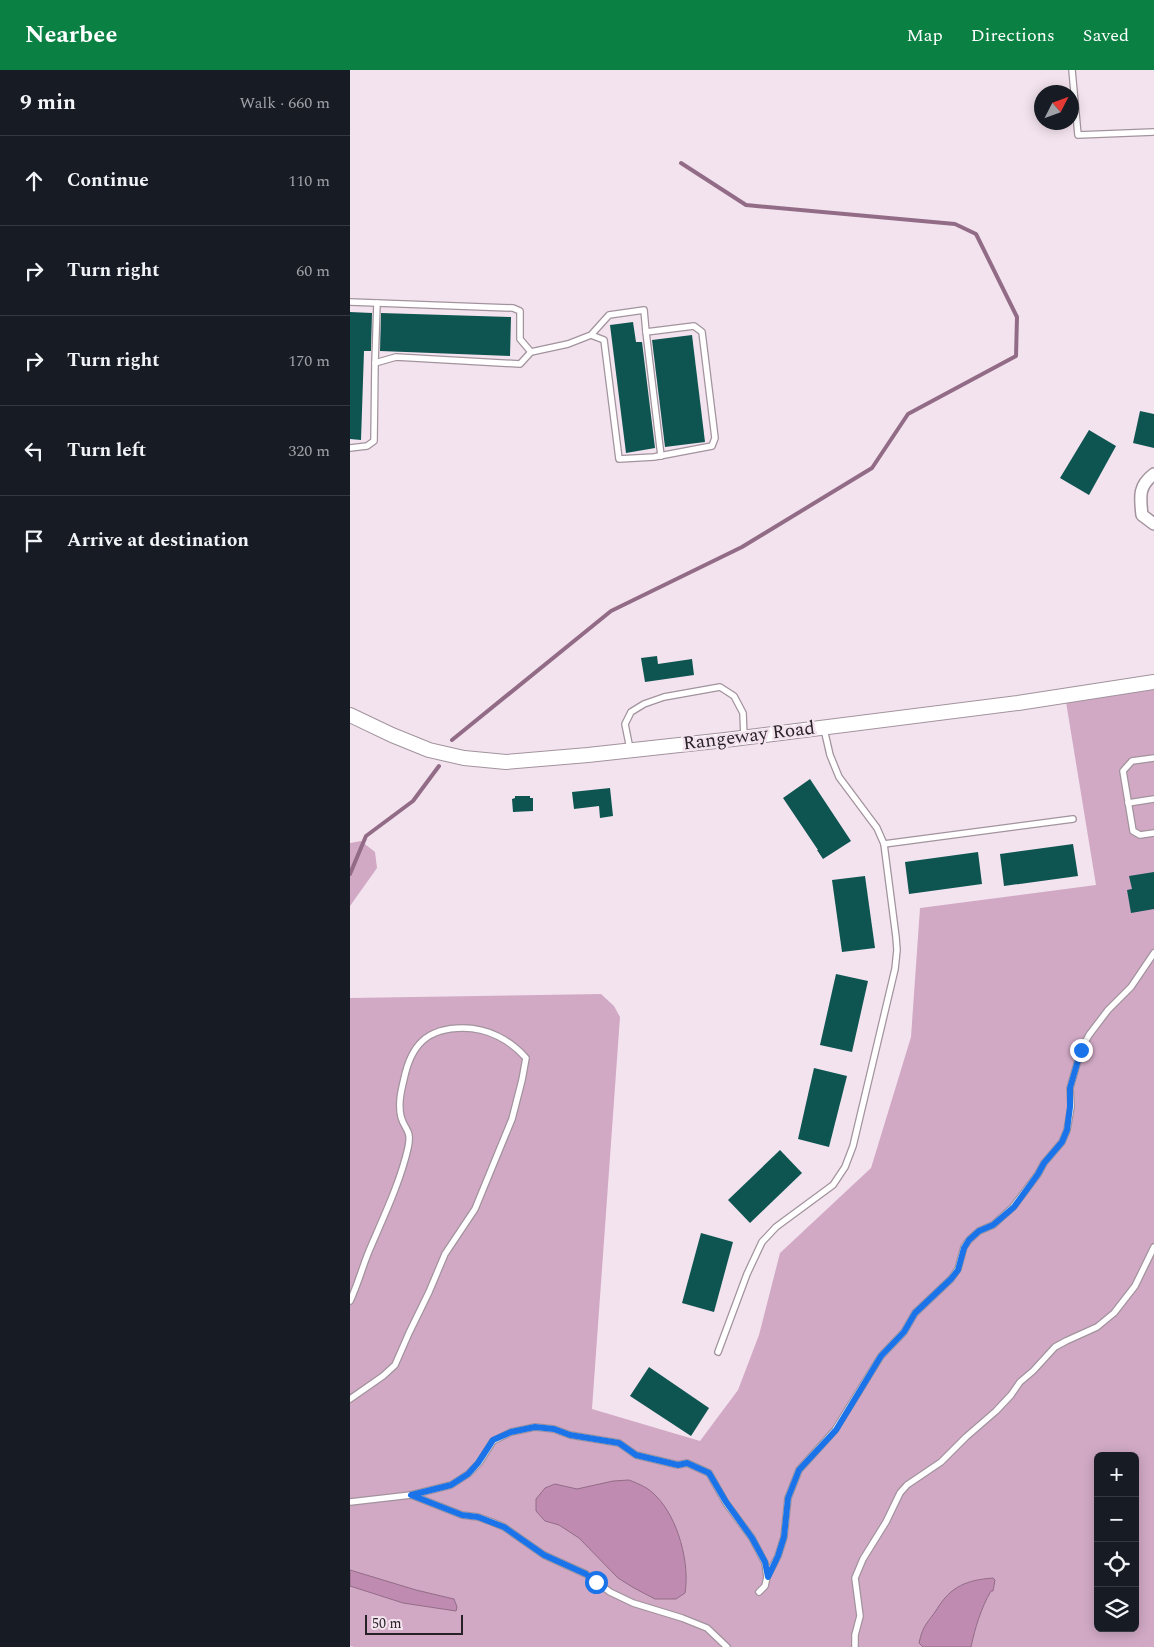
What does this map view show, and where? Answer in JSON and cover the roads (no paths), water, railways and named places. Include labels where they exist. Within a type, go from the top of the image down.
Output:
[{"type":"street","points":[[1154,474],[1145,481],[1140,496],[1142,515],[1154,524]]},
{"type":"street","name":"Rangeway Road","points":[[350,715],[411,743],[446,755],[516,761],[744,737],[1018,703],[1154,682]]},
{"type":"lane","points":[[1072,70],[1078,135],[1154,132]]},
{"type":"lane","points":[[350,302],[513,308],[520,311],[520,339],[531,352]]},
{"type":"lane","points":[[350,448],[368,446],[374,441],[377,303]]},
{"type":"lane","points":[[375,363],[396,357],[520,364],[531,352],[568,344],[591,334],[609,315],[644,310],[661,456]]},
{"type":"lane","points":[[591,334],[604,340],[619,459],[661,456],[712,446],[715,438],[702,332],[694,326],[646,332]]},
{"type":"lane","points":[[630,750],[625,724],[631,712],[644,704],[664,697],[720,687],[734,696],[743,713],[744,737]]},
{"type":"lane","points":[[718,1352],[747,1274],[762,1242],[776,1227],[833,1185],[850,1157],[895,969],[896,937],[884,844],[876,828],[839,777],[830,755],[823,727]]},
{"type":"lane","points":[[1154,758],[1132,761],[1123,771],[1133,831],[1140,835],[1154,833]]},
{"type":"lane","points":[[1128,803],[1154,799]]},
{"type":"lane","points":[[884,844],[1072,819]]},
{"type":"lane","points":[[759,1592],[765,1586],[778,1556],[784,1537],[788,1498],[799,1470],[836,1430],[881,1356],[904,1332],[915,1313],[958,1270],[964,1248],[969,1240],[979,1231],[993,1225],[1014,1207],[1044,1163],[1062,1142],[1067,1130],[1070,1088],[1081,1050],[1089,1035],[1108,1010],[1131,987],[1154,954]]},
{"type":"lane","points":[[350,1301],[396,1186],[408,1148],[410,1132],[401,1118],[400,1097],[411,1055],[423,1039],[452,1028],[473,1028],[496,1035],[517,1048],[526,1058],[516,1104],[502,1146],[475,1209],[445,1254],[396,1365],[350,1399]]},
{"type":"lane","points":[[855,1647],[854,1635],[860,1616],[855,1578],[863,1559],[886,1522],[900,1493],[907,1485],[941,1462],[996,1411],[1020,1382],[1055,1347],[1097,1327],[1114,1313],[1135,1286],[1154,1248]]},
{"type":"lane","points":[[350,1502],[411,1495],[451,1485],[468,1474],[478,1463],[493,1440],[511,1432],[535,1427],[554,1429],[570,1435],[619,1443],[636,1455],[678,1465],[687,1463],[709,1473],[726,1502],[752,1538],[765,1562],[768,1577]]},
{"type":"lane","points":[[411,1495],[462,1515],[478,1517],[504,1527],[544,1555],[586,1574],[610,1592],[633,1603],[682,1618],[706,1628],[727,1647]]},
{"type":"waterway","points":[[452,740],[611,611],[742,547],[872,468],[908,414],[1016,356],[1017,317],[976,234],[955,224],[746,205],[681,163]]},
{"type":"waterway","points":[[350,874],[366,836],[413,801],[439,766]]}]
